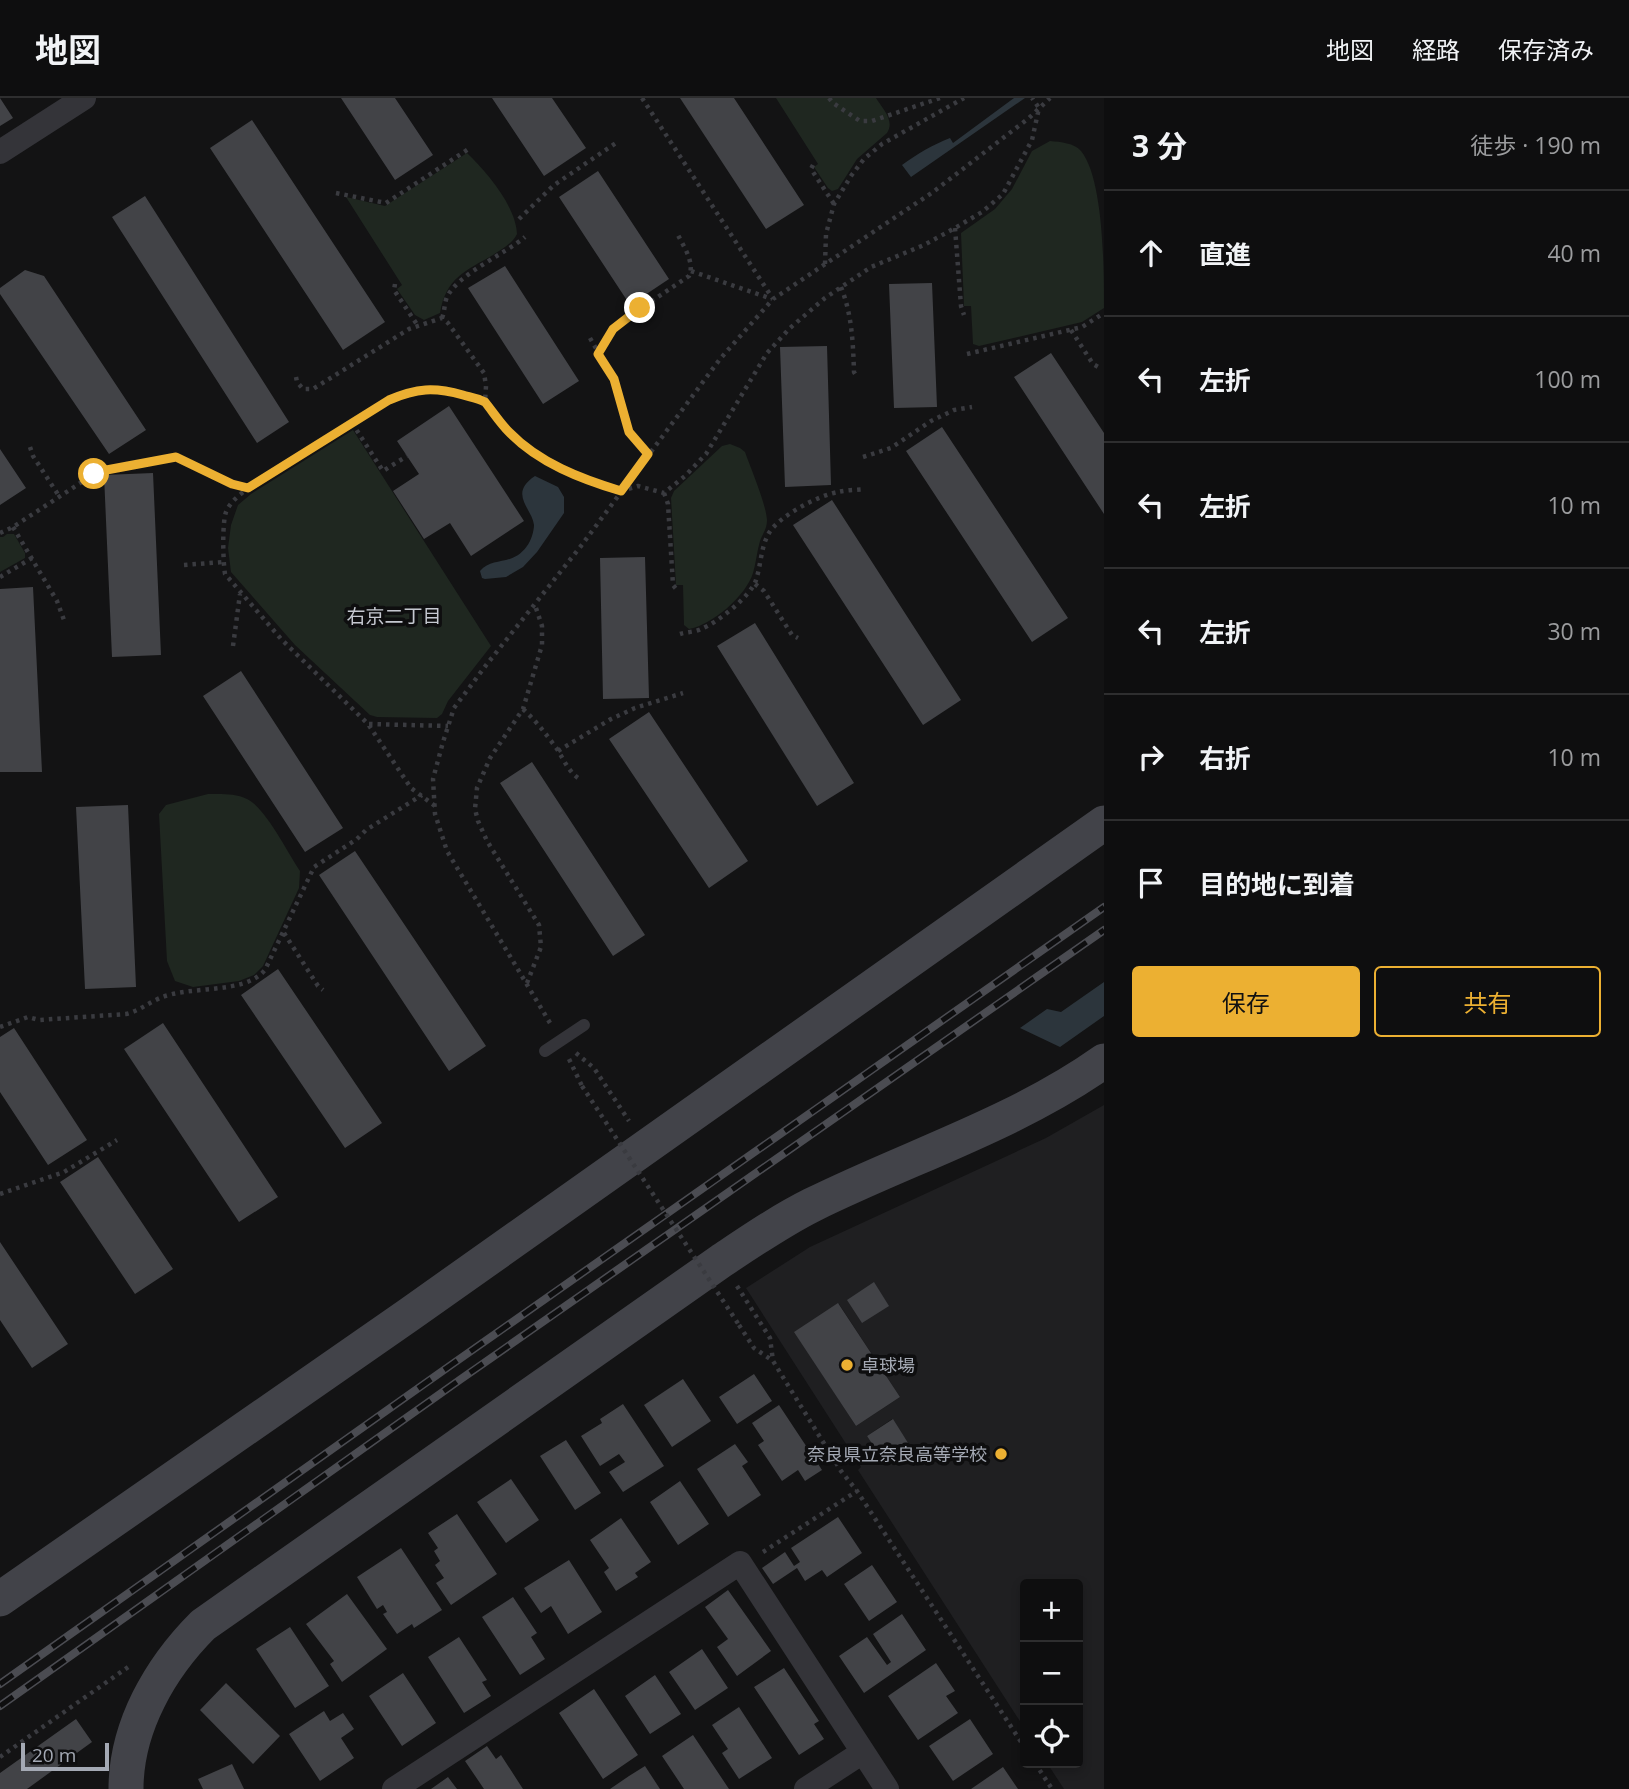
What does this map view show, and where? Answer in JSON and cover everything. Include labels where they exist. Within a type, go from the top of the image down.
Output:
[{"type":"street","points":[[0,152],[84,98]]},
{"type":"street","points":[[0,1599],[410,1314],[1104,823]]},
{"type":"street","points":[[126,1789],[126,1776],[138,1724],[148,1702],[170,1661],[202,1625],[763,1233],[813,1205],[1035,1103],[1104,1061]]},
{"type":"street","points":[[394,1789],[740,1563],[887,1789]]},
{"type":"street","points":[[806,1789],[863,1752]]},
{"type":"lane","points":[[545,1051],[584,1025]]},
{"type":"path","points":[[642,98],[773,299]]},
{"type":"path","points":[[829,98],[860,121],[872,121],[940,98]]},
{"type":"path","points":[[664,493],[706,454],[767,353],[790,328],[825,298],[872,267],[924,245],[955,228],[982,212],[1003,194],[1032,140],[1039,108],[1032,98]]},
{"type":"path","points":[[551,1025],[447,851],[435,814],[433,779],[454,708],[581,546],[720,359],[773,299],[933,192],[1050,98]]},
{"type":"path","points":[[825,265],[826,234],[834,204],[850,176],[864,159],[882,144],[958,99]]},
{"type":"path","points":[[519,219],[554,185],[616,143]]},
{"type":"path","points":[[336,193],[386,203],[470,148]]},
{"type":"path","points":[[813,165],[811,169],[834,204]]},
{"type":"path","points":[[955,228],[964,315]]},
{"type":"path","points":[[598,354],[618,324],[689,276],[691,271],[687,253],[678,235]]},
{"type":"path","points":[[442,318],[448,296],[456,285],[526,237]]},
{"type":"path","points":[[691,271],[773,299]]},
{"type":"path","points":[[395,284],[394,290],[418,326]]},
{"type":"path","points":[[841,287],[848,304],[854,372],[857,377]]},
{"type":"path","points":[[967,354],[1082,327],[1104,313]]},
{"type":"path","points":[[296,377],[303,389],[313,389],[418,326],[442,318]]},
{"type":"path","points":[[442,318],[484,373],[485,402]]},
{"type":"path","points":[[1071,330],[1093,364],[1100,368]]},
{"type":"path","points":[[590,338],[614,379],[629,432],[648,454]]},
{"type":"path","points":[[435,806],[411,788],[368,724],[282,640],[225,574],[223,562],[226,513],[236,497],[389,400],[405,393],[430,389],[485,402],[510,433],[545,461],[621,491],[638,486],[664,493]]},
{"type":"path","points":[[863,457],[891,449],[931,421],[972,407]]},
{"type":"path","points":[[352,423],[383,471],[407,456]]},
{"type":"path","points":[[30,447],[59,496]]},
{"type":"path","points":[[0,533],[101,471],[176,457],[232,484],[248,488]]},
{"type":"path","points":[[680,634],[701,629],[734,608],[744,598],[755,584],[769,533],[785,517],[820,497],[865,489]]},
{"type":"path","points":[[664,493],[668,504],[673,585],[677,590]]},
{"type":"path","points":[[13,527],[57,601],[64,621]]},
{"type":"path","points":[[0,577],[33,558]]},
{"type":"path","points":[[184,565],[223,562]]},
{"type":"path","points":[[755,584],[764,591],[792,635],[798,638]]},
{"type":"path","points":[[233,646],[240,593]]},
{"type":"path","points":[[527,983],[541,947],[539,925],[487,841],[475,809],[477,788],[490,758],[523,709],[542,645],[542,626],[534,604]]},
{"type":"path","points":[[558,751],[611,719],[635,708],[683,693]]},
{"type":"path","points":[[523,709],[534,719],[574,776],[581,780]]},
{"type":"path","points":[[368,724],[448,726]]},
{"type":"path","points":[[0,1027],[28,1017],[38,1020],[121,1015],[135,1012],[161,998],[247,982],[265,970],[314,867],[422,795]]},
{"type":"path","points":[[283,932],[323,990]]},
{"type":"path","points":[[575,1052],[594,1068],[629,1121]]},
{"type":"path","points":[[567,1055],[582,1086],[754,1348],[773,1361],[841,1471],[857,1491],[1020,1740]]},
{"type":"path","points":[[0,1194],[64,1172],[117,1140]]},
{"type":"path","points":[[737,1285],[770,1338],[773,1361]]},
{"type":"path","points":[[740,1563],[857,1491]]},
{"type":"path","points":[[0,1757],[132,1664]]},
{"type":"path","points":[[1038,1768],[1052,1789]]},
{"type":"shaded area","points":[[776,98],[876,98],[887,115],[889,129],[857,159],[838,189],[832,191],[814,167],[818,164]]},
{"type":"shaded area","points":[[1014,98],[1025,98],[911,177],[902,165],[943,141],[950,138],[953,143]]},
{"type":"shaded area","points":[[1050,141],[1075,146],[1089,164],[1101,226],[1104,308],[1082,322],[979,346],[973,344],[971,306],[964,306],[961,233],[995,209],[1012,189],[1032,151]]},
{"type":"shaded area","points":[[467,153],[483,169],[506,201],[517,234],[506,246],[458,277],[447,291],[440,313],[424,320],[415,315],[397,289],[402,285],[346,197],[385,206]]},
{"type":"shaded area","points":[[353,430],[491,646],[437,718],[370,715],[295,645],[231,572],[228,548],[231,525],[238,505],[251,494]]},
{"type":"shaded area","points":[[730,444],[745,452],[764,505],[766,526],[753,573],[743,591],[718,616],[689,629],[684,625],[683,585],[676,585],[671,498],[674,491],[722,446]]},
{"type":"shaded area","points":[[535,476],[558,487],[564,497],[564,513],[523,567],[506,577],[482,578],[480,571],[485,566],[515,557],[530,541],[534,525],[522,495],[527,483]]},
{"type":"shaded area","points":[[14,534],[25,558],[0,572],[0,537]]},
{"type":"shaded area","points":[[208,794],[242,797],[261,811],[300,871],[299,888],[263,966],[254,975],[239,981],[193,987],[175,981],[167,961],[159,814],[166,805]]},
{"type":"shaded area","points":[[1104,982],[1104,1016],[1060,1047],[1020,1028],[1047,1009],[1061,1012]]},
{"type":"shaded area","name":"奈良県立奈良高等学校","points":[[1104,1105],[1104,1789],[1064,1789],[1050,1768],[1083,1768],[1083,1579],[1020,1579],[1020,1721],[858,1470],[861,1467],[746,1288],[810,1247],[1046,1138]],"holes":[[[839,1304],[900,1397],[856,1426],[795,1332]],[[892,1419],[910,1446],[885,1462],[867,1436]]]},
{"type":"building","points":[[0,98],[13,118],[0,126]]},
{"type":"building","points":[[341,98],[395,98],[433,155],[395,180]]},
{"type":"building","points":[[492,98],[552,98],[586,148],[544,176]]},
{"type":"building","points":[[680,98],[734,98],[804,205],[766,229]]},
{"type":"building","points":[[252,120],[385,322],[343,350],[210,148]]},
{"type":"building","points":[[598,171],[669,279],[630,305],[559,197]]},
{"type":"building","points":[[145,196],[289,422],[257,443],[112,217]]},
{"type":"building","points":[[505,266],[579,381],[543,404],[468,288]]},
{"type":"building","points":[[25,270],[44,276],[146,430],[109,454],[0,294],[0,288]]},
{"type":"building","points":[[932,283],[937,407],[894,408],[889,284]]},
{"type":"building","points":[[827,346],[831,485],[785,487],[780,347]]},
{"type":"building","points":[[1051,353],[1104,433],[1104,514],[1014,377]]},
{"type":"building","points":[[449,406],[524,521],[471,556],[450,523],[424,539],[393,491],[419,474],[397,441]]},
{"type":"building","points":[[942,427],[1068,618],[1032,642],[906,451]]},
{"type":"building","points":[[0,449],[26,488],[0,505]]},
{"type":"building","points":[[153,473],[161,655],[112,657],[104,475]]},
{"type":"building","points":[[832,500],[961,700],[923,725],[793,525]]},
{"type":"building","points":[[645,557],[649,698],[603,699],[600,558]]},
{"type":"building","points":[[33,587],[42,772],[0,772],[0,589]]},
{"type":"building","points":[[755,623],[854,783],[817,806],[717,646]]},
{"type":"building","points":[[241,671],[343,828],[305,852],[203,696]]},
{"type":"building","points":[[649,712],[748,861],[709,888],[609,739]]},
{"type":"building","points":[[532,762],[645,935],[613,956],[500,783]]},
{"type":"building","points":[[128,805],[136,987],[85,989],[76,807]]},
{"type":"building","points":[[355,851],[486,1046],[449,1071],[319,875]]},
{"type":"building","points":[[278,969],[382,1123],[345,1148],[241,995]]},
{"type":"building","points":[[163,1023],[278,1197],[239,1222],[124,1049]]},
{"type":"building","points":[[14,1028],[87,1140],[48,1165],[0,1092],[0,1037]]},
{"type":"building","points":[[98,1157],[173,1269],[135,1294],[60,1182]]},
{"type":"building","points":[[0,1242],[68,1344],[32,1368],[0,1320]]},
{"type":"building","points":[[874,1282],[889,1306],[862,1323],[847,1300]]},
{"type":"building","name":"卓球場","points":[[838,1303],[900,1397],[856,1426],[794,1332]]},
{"type":"building","points":[[754,1374],[772,1401],[737,1424],[719,1397]]},
{"type":"building","points":[[683,1379],[711,1421],[672,1447],[644,1405]]},
{"type":"building","points":[[623,1404],[664,1466],[623,1492],[609,1472],[625,1462],[619,1454],[600,1466],[581,1436],[602,1423],[600,1419]]},
{"type":"building","points":[[779,1405],[822,1470],[805,1481],[798,1470],[782,1481],[758,1445],[764,1441],[752,1423]]},
{"type":"building","points":[[893,1419],[910,1446],[884,1462],[867,1436]]},
{"type":"building","points":[[566,1440],[601,1493],[575,1510],[540,1456]]},
{"type":"building","points":[[735,1444],[748,1462],[742,1466],[761,1495],[728,1517],[697,1469]]},
{"type":"building","points":[[511,1479],[539,1520],[506,1543],[477,1502]]},
{"type":"building","points":[[680,1481],[709,1524],[678,1545],[650,1502]]},
{"type":"building","points":[[457,1514],[497,1574],[451,1605],[436,1583],[444,1578],[435,1565],[440,1561],[434,1551],[438,1548],[428,1533]]},
{"type":"building","points":[[838,1517],[862,1553],[827,1577],[822,1570],[805,1581],[797,1568],[773,1584],[762,1568],[785,1552],[794,1566],[800,1562],[791,1548]]},
{"type":"building","points":[[621,1518],[651,1562],[635,1573],[638,1577],[616,1591],[604,1572],[609,1568],[590,1540]]},
{"type":"building","points":[[401,1548],[442,1610],[414,1628],[412,1624],[397,1634],[383,1614],[387,1612],[383,1605],[377,1609],[357,1577]]},
{"type":"building","points":[[569,1560],[602,1612],[568,1634],[551,1606],[541,1613],[524,1588]]},
{"type":"building","points":[[872,1565],[897,1602],[869,1621],[844,1584]]},
{"type":"building","points":[[728,1590],[771,1651],[737,1676],[717,1647],[728,1639],[705,1607]]},
{"type":"building","points":[[347,1594],[387,1649],[342,1682],[330,1664],[334,1661],[306,1624]]},
{"type":"building","points":[[513,1597],[537,1633],[531,1637],[545,1659],[520,1675],[482,1617]]},
{"type":"building","points":[[902,1614],[926,1650],[864,1693],[839,1656],[867,1637],[887,1665],[891,1662],[873,1634]]},
{"type":"building","points":[[290,1627],[329,1686],[295,1708],[256,1649]]},
{"type":"building","points":[[459,1637],[487,1680],[482,1682],[491,1696],[464,1713],[428,1657]]},
{"type":"building","points":[[702,1649],[728,1688],[695,1710],[669,1672]]},
{"type":"building","points":[[936,1663],[955,1691],[946,1696],[958,1713],[918,1740],[888,1696]]},
{"type":"building","points":[[784,1668],[819,1721],[814,1724],[824,1739],[799,1755],[754,1687]]},
{"type":"building","points":[[403,1673],[436,1723],[402,1746],[369,1696]]},
{"type":"building","points":[[655,1675],[681,1714],[650,1734],[625,1696]]},
{"type":"building","points":[[226,1683],[280,1736],[253,1764],[200,1710]]},
{"type":"building","points":[[594,1689],[638,1755],[603,1779],[559,1713]]},
{"type":"building","points":[[739,1707],[772,1758],[739,1779],[722,1753],[728,1749],[712,1725]]},
{"type":"building","points":[[324,1711],[330,1721],[343,1713],[354,1729],[341,1738],[354,1758],[320,1781],[289,1734]]},
{"type":"building","points":[[76,1719],[92,1742],[27,1789],[0,1789],[0,1773]]},
{"type":"building","points":[[970,1719],[993,1754],[953,1781],[929,1746]]},
{"type":"building","points":[[693,1735],[729,1789],[684,1789],[662,1756]]},
{"type":"building","points":[[487,1746],[496,1759],[501,1755],[523,1789],[484,1789],[465,1761]]},
{"type":"building","points":[[232,1764],[244,1789],[203,1789],[198,1779]]},
{"type":"building","points":[[645,1766],[660,1789],[610,1789],[629,1776]]},
{"type":"building","points":[[1003,1767],[1018,1789],[971,1789]]},
{"type":"building","points":[[448,1777],[457,1789],[431,1789]]},
{"type":"railway","points":[[0,1684],[1104,907]]},
{"type":"railway","points":[[0,1706],[461,1379],[1104,930]]},
{"type":"place","name":"卓球場","points":[[847,1365]]},
{"type":"place","name":"奈良県立奈良高等学校","points":[[1001,1454]]},
{"type":"district","name":"右京二丁目","points":[[394,616]]},
{"type":"route","points":[[94,474],[176,457],[232,484],[248,488],[389,400],[405,393],[430,389],[480,399],[510,433],[545,461],[621,491],[648,454],[629,432],[614,379],[598,354],[613,329],[640,308]]}]
